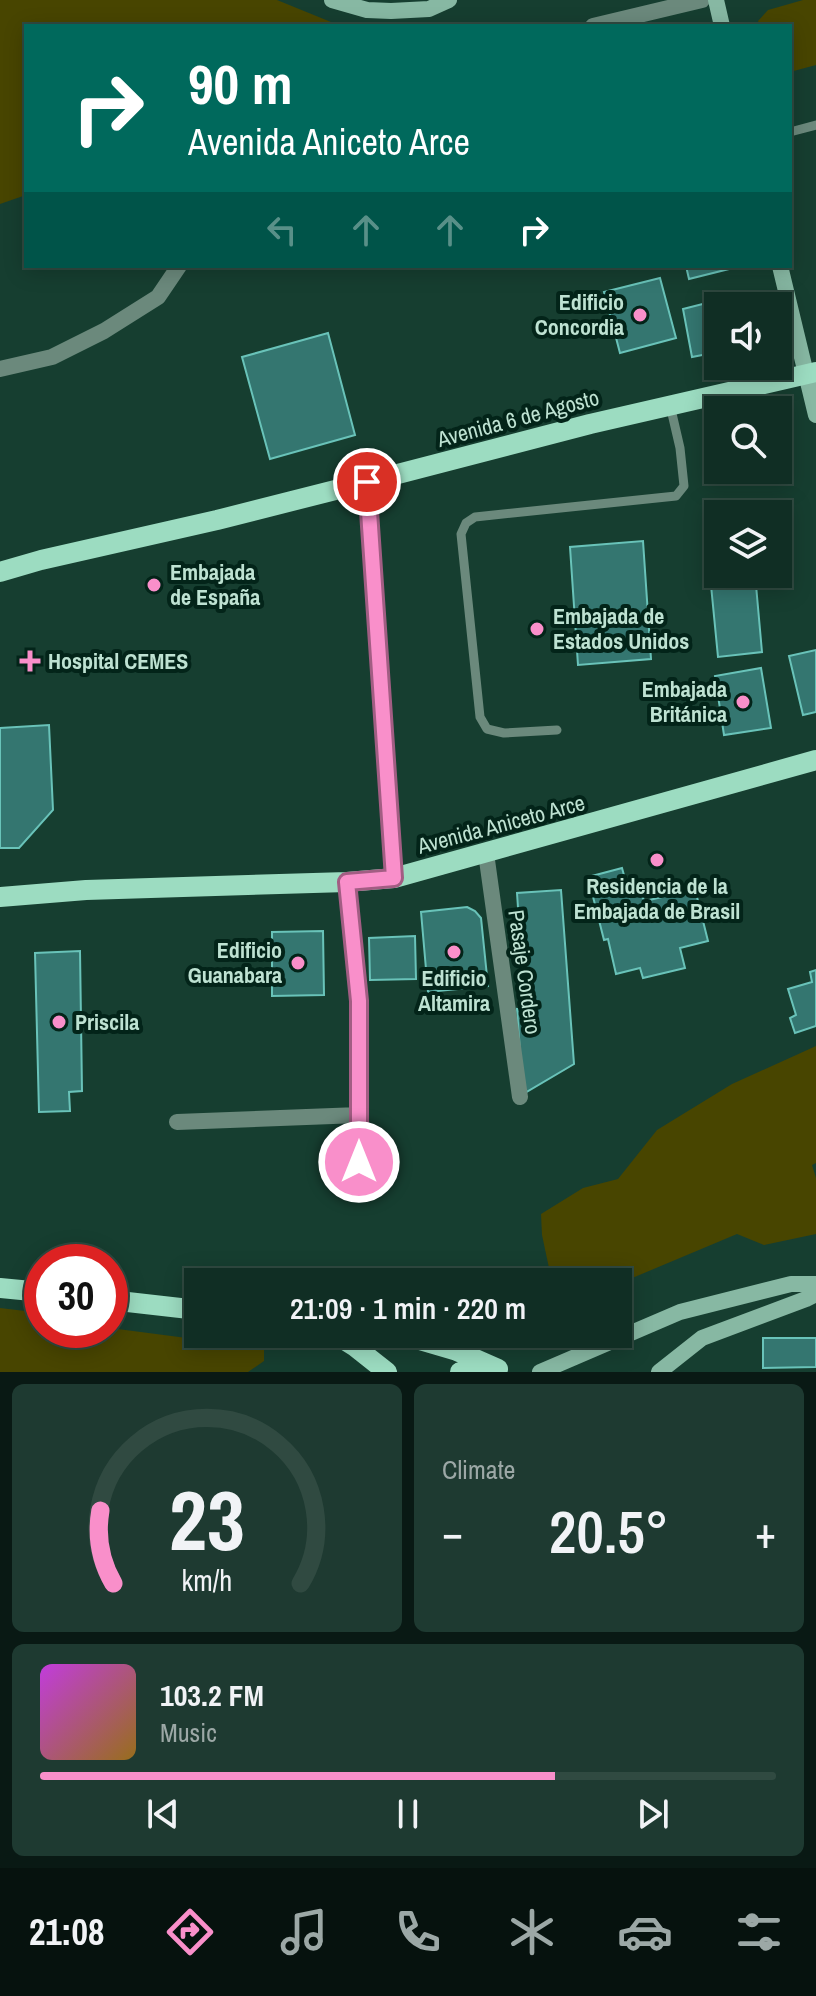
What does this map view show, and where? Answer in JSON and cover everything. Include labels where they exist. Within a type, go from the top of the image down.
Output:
[{"type":"main road","points":[[332,0],[367,10],[391,11],[429,9],[449,0]]},
{"type":"main road","points":[[716,0],[722,24]]},
{"type":"main road","points":[[781,268],[811,374],[816,415]]},
{"type":"main road","name":"Avenida 6 de Agosto","points":[[0,572],[590,424],[811,374]]},
{"type":"main road","name":"Avenida Aniceto Arce","points":[[0,897],[86,890],[394,878],[816,760]]},
{"type":"main road","points":[[540,1372],[680,1312],[791,1284],[816,1284]]},
{"type":"main road","points":[[0,1288],[24,1290]]},
{"type":"main road","points":[[659,1372],[702,1338],[816,1294]]},
{"type":"main road","points":[[128,1302],[184,1308]]},
{"type":"main road","points":[[355,1348],[365,1372]]},
{"type":"main road","points":[[357,1348],[387,1372]]},
{"type":"main road","points":[[447,1348],[502,1371]]},
{"type":"main road","points":[[460,1372],[502,1371]]},
{"type":"street","points":[[601,24],[702,0]]},
{"type":"street","points":[[0,369],[52,357],[104,331],[158,297],[178,268]]},
{"type":"street","points":[[367,482],[394,878]]},
{"type":"street","name":"Pasaje Cordero","points":[[486,853],[520,1097]]},
{"type":"street","points":[[347,882],[359,1001],[359,1162]]},
{"type":"street","points":[[177,1122],[359,1115]]},
{"type":"lane","points":[[792,131],[816,125]]},
{"type":"lane","points":[[557,730],[504,733],[487,729],[480,717],[461,534],[466,523],[475,517],[676,496],[684,486],[680,448],[670,405]]},
{"type":"shaded area","points":[[0,0],[277,0],[342,24],[24,24],[24,196],[0,204]]},
{"type":"shaded area","points":[[803,0],[816,0],[816,65],[792,71],[792,24],[759,24],[758,21],[768,10]]},
{"type":"shaded area","points":[[816,1046],[816,1163],[812,1165],[816,1178],[816,1234],[764,1245],[737,1234],[632,1278],[632,1268],[549,1268],[541,1214],[583,1188],[618,1179],[657,1130],[732,1084]]},
{"type":"shaded area","points":[[0,1308],[24,1311],[24,1348],[128,1348],[128,1330],[184,1338],[184,1348],[264,1348],[264,1361],[248,1372],[0,1372]]},
{"type":"building","points":[[686,268],[733,268],[689,279]]},
{"type":"building","name":"Edificio Concordia","points":[[660,278],[676,338],[620,353],[604,292]]},
{"type":"building","points":[[704,304],[704,355],[692,357],[683,309]]},
{"type":"building","points":[[328,333],[355,435],[270,459],[242,357]]},
{"type":"building","points":[[643,541],[651,659],[578,665],[570,547]]},
{"type":"building","points":[[711,588],[756,588],[762,652],[718,657]]},
{"type":"building","points":[[816,650],[816,712],[803,715],[789,656]]},
{"type":"building","name":"Embajada Británica","points":[[761,668],[771,728],[724,735],[715,676]]},
{"type":"building","points":[[49,725],[53,810],[19,848],[0,848],[0,728]]},
{"type":"building","points":[[622,868],[630,897],[636,894],[645,901],[695,889],[708,941],[680,948],[685,968],[643,978],[640,968],[616,974],[588,877]]},
{"type":"building","points":[[561,890],[574,1064],[523,1094],[517,1009],[525,1010],[517,893]]},
{"type":"building","name":"Edificio Altamira","points":[[467,907],[481,918],[488,986],[428,992],[421,912]]},
{"type":"building","name":"Edificio Guanabara","points":[[323,931],[324,995],[272,996],[272,932]]},
{"type":"building","points":[[415,936],[416,979],[370,980],[369,938]]},
{"type":"building","name":"Priscila","points":[[80,951],[82,1091],[69,1092],[70,1111],[39,1112],[35,953]]},
{"type":"building","points":[[816,970],[816,1026],[795,1033],[790,1018],[796,1015],[788,989],[812,982],[810,972]]},
{"type":"building","points":[[763,1338],[816,1338],[816,1367],[763,1368]]},
{"type":"place","name":"Edificio Concordia","points":[[640,315]]},
{"type":"place","name":"Embajada de España","points":[[154,585]]},
{"type":"place","name":"Embajada de Estados Unidos","points":[[537,629]]},
{"type":"place","name":"Hospital CEMES","points":[[30,661]]},
{"type":"place","name":"Embajada Británica","points":[[743,702]]},
{"type":"place","name":"Residencia de la Embajada de Brasil","points":[[657,860]]},
{"type":"place","name":"Edificio Altamira","points":[[454,952]]},
{"type":"place","name":"Edificio Guanabara","points":[[298,963]]},
{"type":"place","name":"Priscila","points":[[59,1022]]},
{"type":"route","points":[[359,1162],[359,1001],[347,882],[394,878],[367,482]]}]
